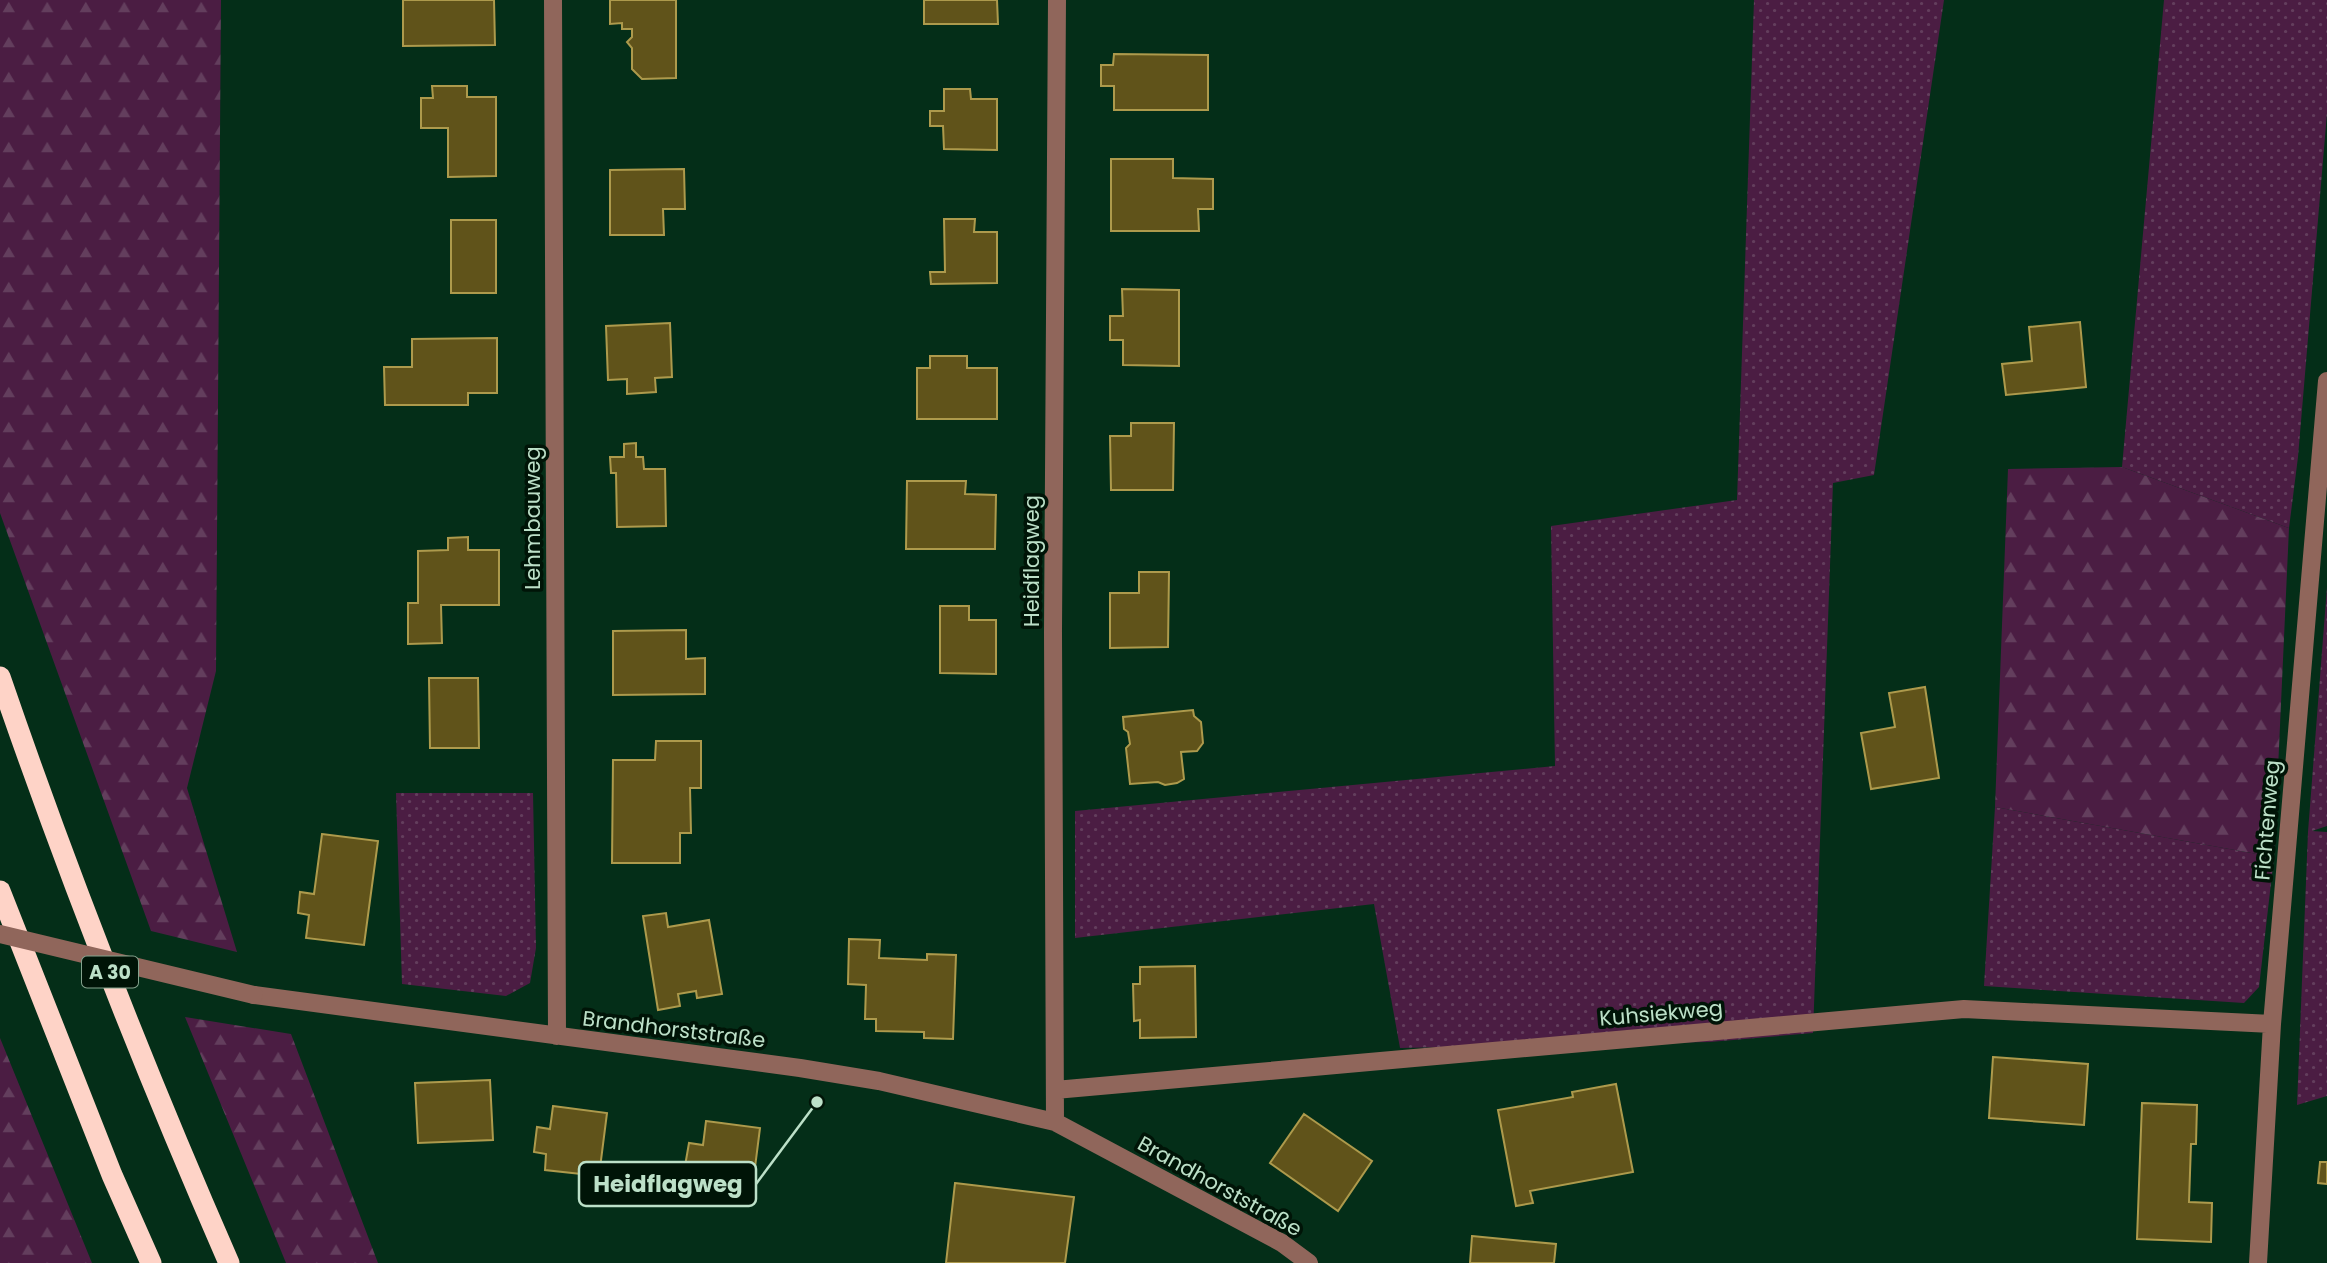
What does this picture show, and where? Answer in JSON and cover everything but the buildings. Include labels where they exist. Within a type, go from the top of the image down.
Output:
[{"type":"highway","name":"A 30","points":[[0,677],[38,788],[177,1143],[229,1263]]},
{"type":"highway","points":[[0,891],[111,1175],[151,1263]]},
{"type":"street","name":"Lehmbauweg","points":[[552,0],[557,1036]]},
{"type":"street","name":"Heidflagweg","points":[[1055,1122],[1053,618],[1057,0]]},
{"type":"street","name":"Fichtenweg","points":[[2258,1263],[2272,1024],[2327,381]]},
{"type":"street","name":"Brandhorststraße","points":[[0,934],[254,995],[800,1068],[879,1081],[1055,1122],[1282,1243],[1309,1263]]},
{"type":"street","name":"Kuhsiekweg","points":[[1055,1090],[1964,1009],[2272,1024]]},
{"type":"green space","points":[[0,0],[221,0],[216,671],[187,788],[237,952],[151,931],[0,513]]},
{"type":"green space","points":[[1754,0],[1944,0],[1874,475],[1833,483],[1813,1033],[1710,1042],[1400,1048],[1374,904],[1075,938],[1075,811],[1555,766],[1551,526],[1737,500]]},
{"type":"green space","points":[[2164,0],[2327,0],[2327,113],[2298,457],[2289,528],[2122,467]]},
{"type":"green space","points":[[2122,467],[2289,528],[2274,857],[1995,807],[2008,469]]},
{"type":"green space","points":[[2327,587],[2327,826],[2312,831],[2327,832],[2327,1096],[2297,1105],[2308,832]]},
{"type":"green space","points":[[396,793],[533,793],[536,948],[530,983],[506,996],[402,984]]},
{"type":"green space","points":[[1995,807],[2274,857],[2259,987],[2244,1003],[1984,986]]},
{"type":"green space","points":[[185,1017],[291,1034],[378,1263],[286,1263]]},
{"type":"green space","points":[[0,1038],[92,1263],[0,1263]]},
{"type":"place","name":"Heidflagweg","points":[[817,1102]]}]
